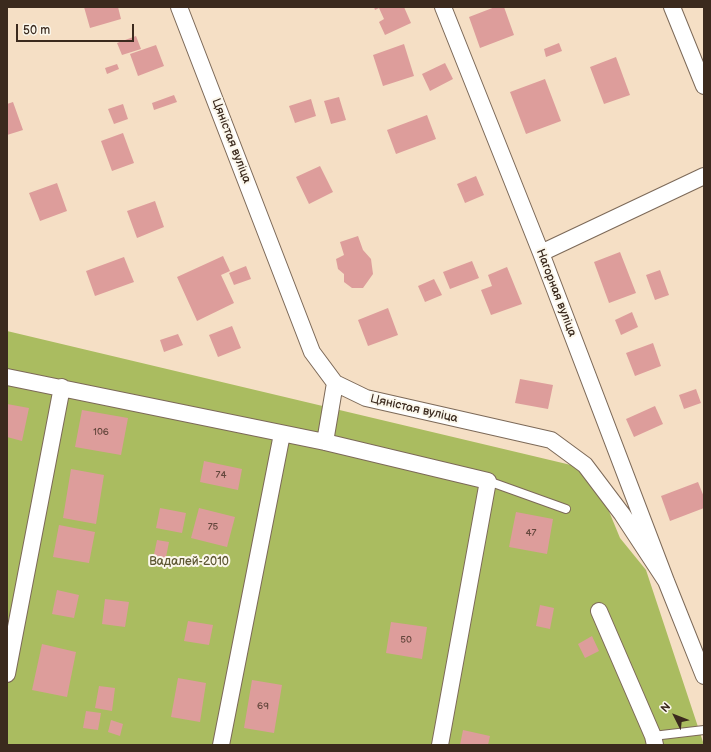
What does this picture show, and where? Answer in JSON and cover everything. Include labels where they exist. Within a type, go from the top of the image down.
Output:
[{"type":"street","name":"Цяністая вуліца","points":[[179,7],[312,352],[335,383],[366,398],[551,440],[585,465],[622,514],[666,581]]},
{"type":"street","name":"Нагорная вуліца","points":[[443,7],[540,253],[666,581]]},
{"type":"street","points":[[672,7],[704,86]]},
{"type":"street","points":[[540,253],[704,176]]},
{"type":"street","points":[[7,377],[62,387],[324,442],[488,480],[440,745]]},
{"type":"street","points":[[324,442],[335,383]]},
{"type":"street","points":[[7,674],[13,603],[62,387]]},
{"type":"street","points":[[221,745],[282,434]]},
{"type":"street","points":[[666,581],[704,676]]},
{"type":"street","points":[[599,611],[654,741]]},
{"type":"lane","points":[[488,480],[566,509]]},
{"type":"lane","points":[[654,741],[704,730]]},
{"type":"green space","name":"Вадалей-2010","points":[[7,331],[592,470],[620,538],[646,570],[704,745],[7,745]]},
{"type":"building","points":[[84,7],[118,7],[121,19],[90,28]]},
{"type":"building","points":[[374,7],[404,7],[411,23],[385,35],[379,22],[384,19],[379,8],[375,10]]},
{"type":"building","points":[[495,7],[504,7],[514,35],[480,48],[469,17]]},
{"type":"building","points":[[136,36],[141,49],[122,55],[117,43]]},
{"type":"building","points":[[559,43],[562,51],[546,57],[544,49]]},
{"type":"building","points":[[404,44],[414,76],[383,86],[373,55]]},
{"type":"building","points":[[156,45],[164,66],[138,76],[130,54]]},
{"type":"building","points":[[616,57],[630,95],[604,104],[590,67]]},
{"type":"building","points":[[445,63],[453,79],[430,91],[422,74]]},
{"type":"building","points":[[117,64],[119,69],[107,74],[105,68]]},
{"type":"building","points":[[545,79],[561,121],[526,134],[510,92]]},
{"type":"building","points":[[174,95],[177,102],[154,110],[152,103]]},
{"type":"building","points":[[339,97],[346,120],[331,124],[324,101]]},
{"type":"building","points":[[311,99],[316,116],[295,123],[289,106]]},
{"type":"building","points":[[13,102],[23,130],[7,135],[7,104]]},
{"type":"building","points":[[123,104],[128,119],[114,124],[108,109]]},
{"type":"building","points":[[427,115],[436,139],[396,154],[387,130]]},
{"type":"building","points":[[123,133],[134,163],[112,171],[101,141]]},
{"type":"building","points":[[320,166],[333,192],[309,204],[296,177]]},
{"type":"building","points":[[476,176],[484,195],[465,203],[457,184]]},
{"type":"building","points":[[57,183],[67,211],[40,221],[29,193]]},
{"type":"building","points":[[155,201],[164,227],[137,238],[127,211]]},
{"type":"building","points":[[358,236],[363,250],[371,259],[373,274],[363,288],[352,288],[344,282],[344,274],[338,269],[336,259],[344,255],[340,242]]},
{"type":"building","points":[[620,252],[636,293],[609,303],[594,262]]},
{"type":"building","points":[[223,256],[230,271],[221,275],[234,303],[197,321],[177,277]]},
{"type":"building","points":[[124,257],[134,282],[95,296],[86,271]]},
{"type":"building","points":[[472,261],[479,278],[450,289],[443,272]]},
{"type":"building","points":[[246,266],[251,279],[234,285],[229,273]]},
{"type":"building","points":[[507,267],[522,304],[491,315],[481,290],[492,286],[488,275]]},
{"type":"building","points":[[660,270],[669,295],[655,300],[646,275]]},
{"type":"building","points":[[434,279],[442,295],[425,302],[418,286]]},
{"type":"building","points":[[388,308],[398,335],[368,346],[358,320]]},
{"type":"building","points":[[632,312],[638,327],[621,335],[615,320]]},
{"type":"building","points":[[232,326],[241,348],[218,357],[209,335]]},
{"type":"building","points":[[178,334],[183,345],[164,352],[160,340]]},
{"type":"building","points":[[653,343],[661,366],[635,376],[626,353]]},
{"type":"building","points":[[520,379],[553,385],[548,409],[515,403]]},
{"type":"building","points":[[696,389],[701,403],[684,409],[679,395]]},
{"type":"building","points":[[7,404],[29,408],[22,441],[7,437]]},
{"type":"building","points":[[655,406],[663,424],[634,437],[626,419]]},
{"type":"building","points":[[82,410],[128,418],[121,455],[75,447]]},
{"type":"building","points":[[204,461],[242,469],[238,490],[200,482]]},
{"type":"building","points":[[71,469],[104,475],[96,524],[63,518]]},
{"type":"building","points":[[698,482],[704,497],[704,508],[670,521],[661,496]]},
{"type":"building","points":[[160,508],[186,513],[182,533],[156,528]]},
{"type":"building","points":[[199,508],[235,517],[227,547],[191,538]]},
{"type":"building","points":[[516,512],[553,519],[547,554],[509,547]]},
{"type":"building","points":[[59,525],[95,532],[89,563],[53,557]]},
{"type":"building","points":[[157,540],[169,542],[165,562],[153,559]]},
{"type":"building","points":[[57,590],[79,595],[74,618],[52,614]]},
{"type":"building","points":[[105,599],[129,602],[125,627],[102,624]]},
{"type":"building","points":[[540,605],[554,608],[550,629],[536,626]]},
{"type":"building","points":[[188,621],[213,625],[209,645],[184,641]]},
{"type":"building","points":[[391,622],[427,627],[422,659],[386,653]]},
{"type":"building","points":[[592,636],[599,651],[585,658],[578,644]]},
{"type":"building","points":[[42,644],[76,652],[67,697],[32,690]]},
{"type":"building","points":[[178,678],[206,683],[200,722],[171,717]]},
{"type":"building","points":[[252,680],[282,685],[274,733],[244,728]]},
{"type":"building","points":[[99,686],[115,688],[112,711],[95,708]]},
{"type":"building","points":[[86,711],[101,713],[98,730],[83,728]]},
{"type":"building","points":[[111,720],[123,724],[120,736],[108,732]]},
{"type":"building","points":[[463,730],[490,736],[488,745],[460,745]]}]
